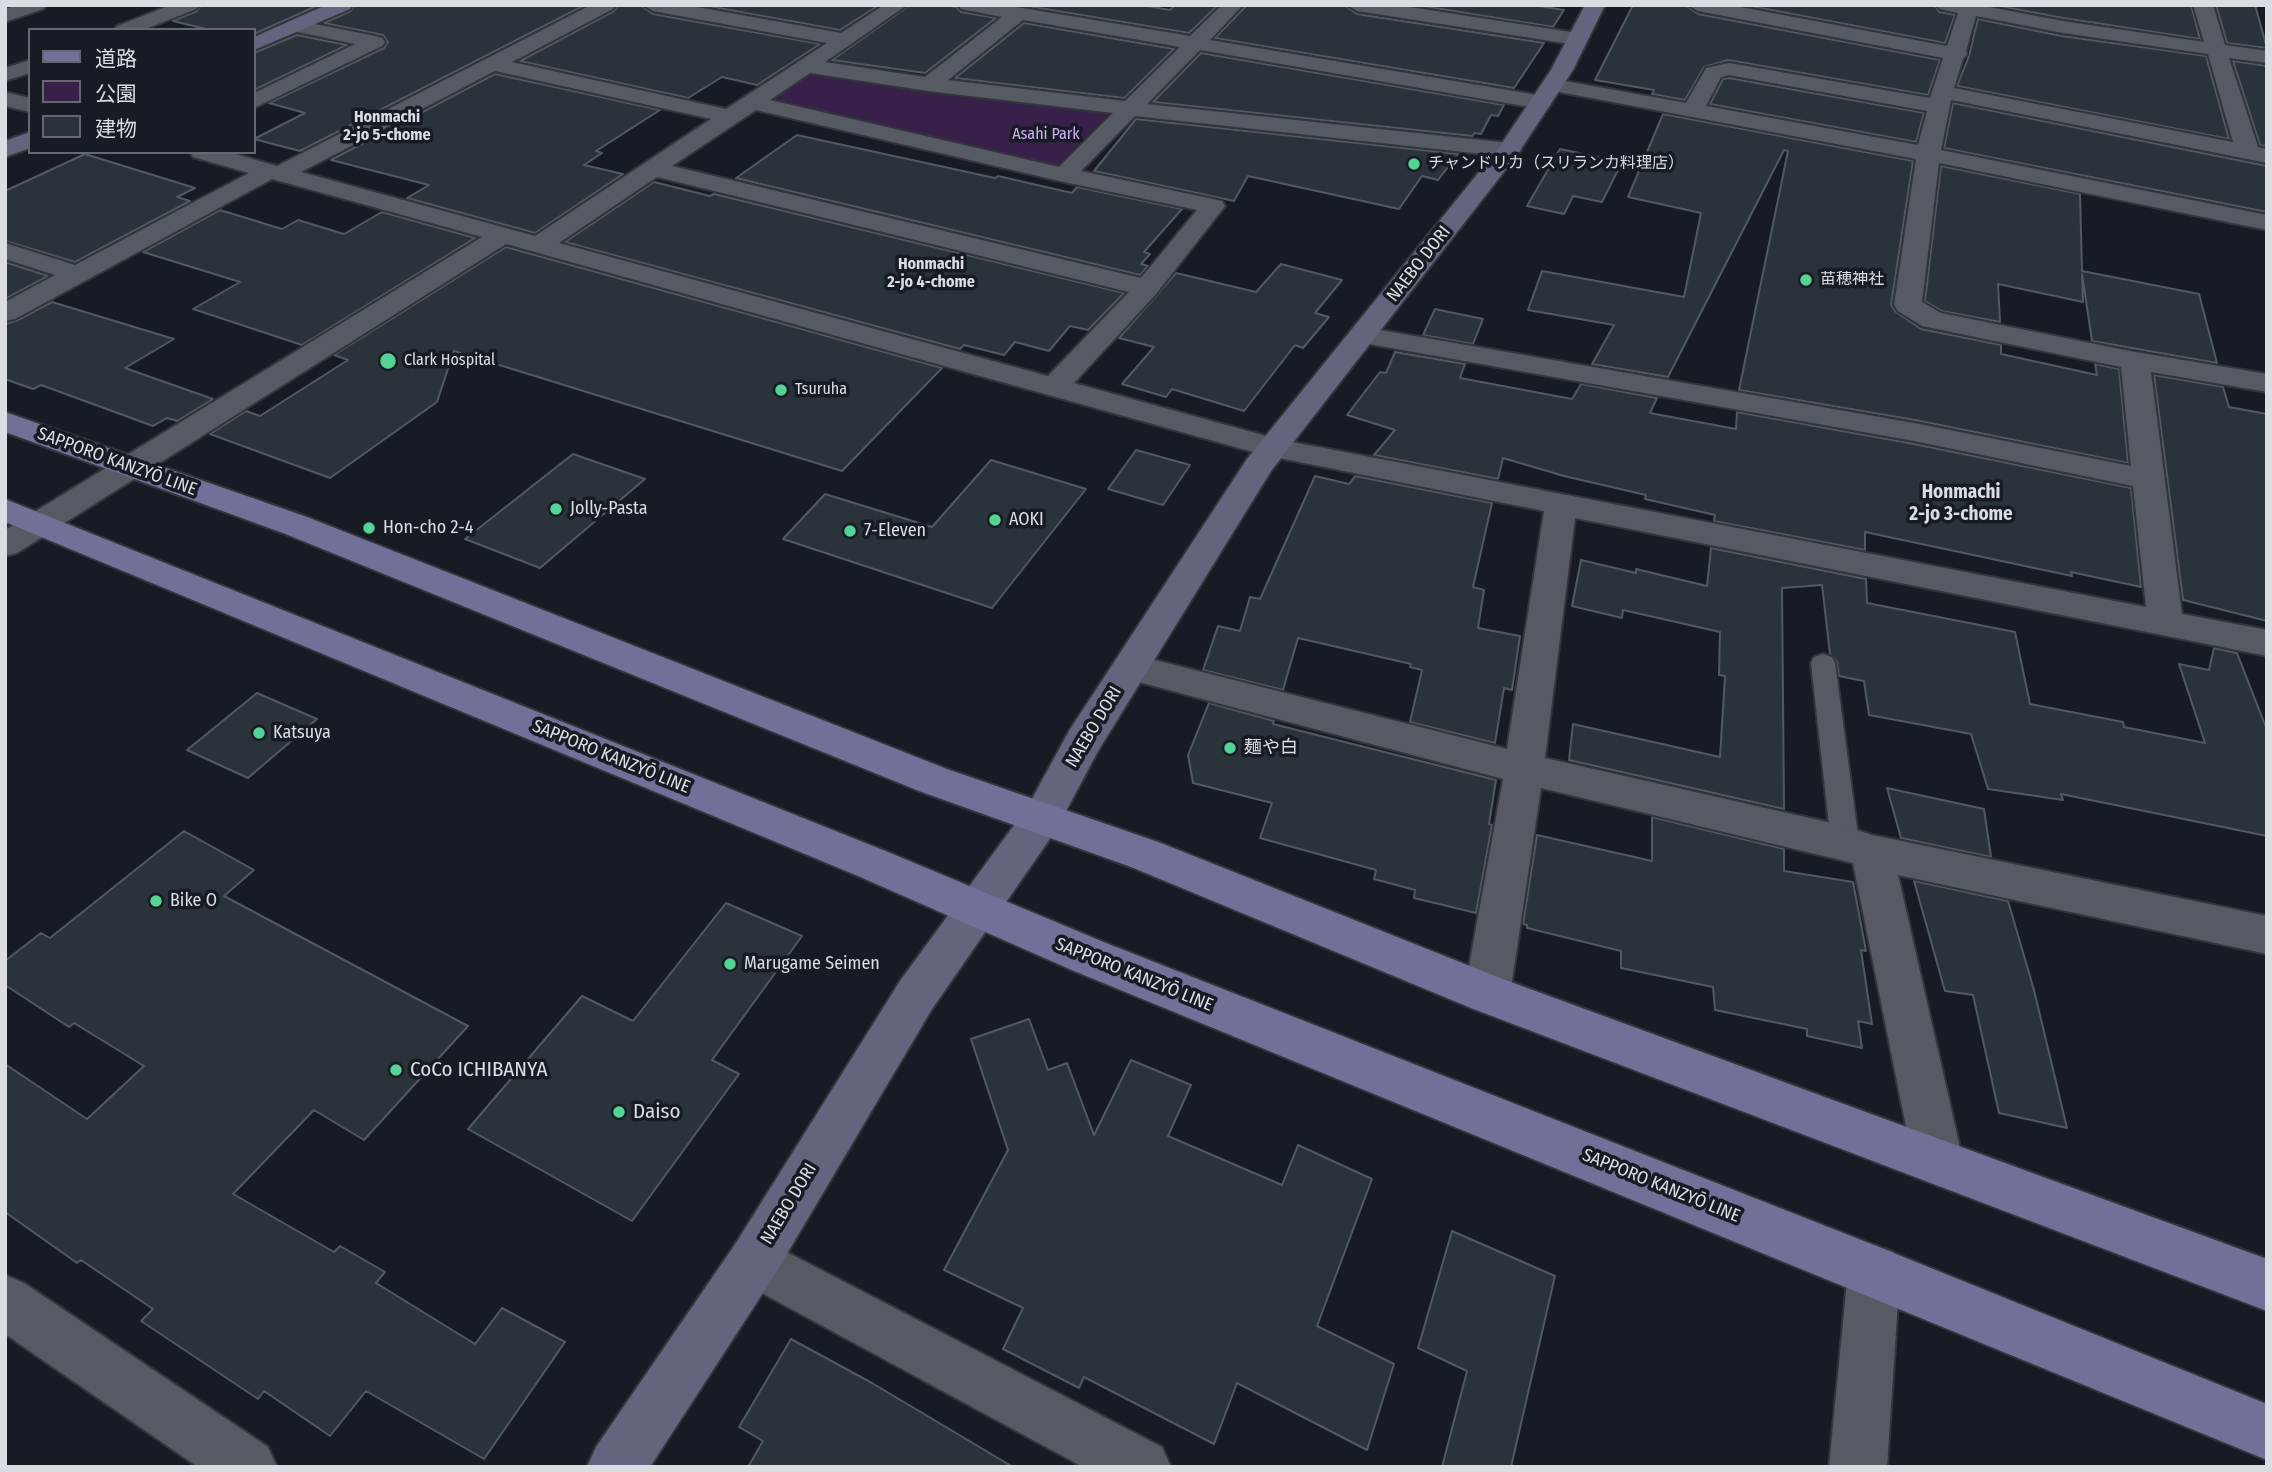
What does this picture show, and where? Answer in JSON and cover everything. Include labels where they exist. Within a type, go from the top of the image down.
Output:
[{"type":"main road","name":"SAPPORO KANZYŌ LINE","points":[[5,421],[295,525],[933,780],[1146,855],[1487,994],[2267,1285]]},
{"type":"main road","name":"SAPPORO KANZYŌ LINE","points":[[5,510],[873,864],[976,910],[2267,1432]]},
{"type":"street","points":[[5,16],[36,5]]},
{"type":"street","points":[[129,28],[189,5]]},
{"type":"street","points":[[256,43],[343,5]]},
{"type":"street","points":[[5,313],[274,172],[606,5]]},
{"type":"street","points":[[653,5],[844,40]]},
{"type":"street","points":[[539,245],[897,5]]},
{"type":"street","points":[[968,5],[1195,44],[1548,93],[1694,109],[1928,154],[2264,228]]},
{"type":"street","points":[[1064,175],[1233,5]]},
{"type":"street","points":[[1357,5],[1577,39]]},
{"type":"street","name":"NAEBO DORI","points":[[616,1467],[754,1261],[916,995],[1042,818],[1083,742],[1258,466],[1275,448],[1297,414],[1509,150],[1548,93],[1595,5]]},
{"type":"street","points":[[1698,5],[1957,54]]},
{"type":"street","points":[[2063,27],[2064,5]]},
{"type":"street","points":[[2203,5],[2216,50],[2258,155]]},
{"type":"street","points":[[2267,57],[2063,27],[1958,7],[1957,54],[1940,99],[1928,154],[1908,305],[1932,320],[2135,361],[2267,383]]},
{"type":"street","points":[[928,85],[1018,14]]},
{"type":"street","points":[[256,100],[375,43],[295,26]]},
{"type":"street","points":[[493,64],[730,117]]},
{"type":"street","points":[[806,66],[928,85],[1509,150]]},
{"type":"street","points":[[5,75],[28,67]]},
{"type":"street","points":[[1694,109],[1713,72],[1729,69],[1940,99],[2258,155]]},
{"type":"street","points":[[5,99],[28,105]]},
{"type":"street","points":[[752,102],[1064,175],[1213,206],[1147,288],[1054,387]]},
{"type":"street","points":[[5,150],[28,140]]},
{"type":"street","points":[[208,154],[1275,448],[2267,643]]},
{"type":"street","points":[[654,169],[1147,288]]},
{"type":"street","points":[[5,545],[503,235]]},
{"type":"street","points":[[5,251],[78,274]]},
{"type":"street","points":[[1363,335],[1914,432],[2148,479]]},
{"type":"street","points":[[2135,361],[2165,623]]},
{"type":"street","points":[[1487,994],[1524,769],[1561,503]]},
{"type":"street","points":[[1131,667],[1524,769],[1858,847],[2267,935]]},
{"type":"street","points":[[1858,847],[1938,1161]]},
{"type":"street","points":[[754,1261],[1142,1467]]},
{"type":"street","points":[[1858,1467],[1874,1271]]},
{"type":"street","points":[[5,1302],[248,1467]]},
{"type":"lane","points":[[1823,663],[1858,847]]},
{"type":"green space","name":"Asahi Park","points":[[816,74],[1104,112],[1108,115],[1058,165],[1048,166],[768,103],[807,76]]},
{"type":"building","points":[[201,5],[319,5],[256,33],[256,28],[202,28],[173,21],[197,11]]},
{"type":"building","points":[[355,5],[585,5],[300,151],[256,140],[305,113],[269,103],[384,48],[388,42],[383,35],[324,23],[351,11]]},
{"type":"building","points":[[618,5],[640,5],[653,14],[820,44],[757,85],[722,77],[688,98],[520,61],[614,11]]},
{"type":"building","points":[[702,5],[879,5],[840,30]]},
{"type":"building","points":[[910,5],[946,5],[956,7],[961,12],[996,18],[925,73],[832,60]]},
{"type":"building","points":[[1141,5],[1170,10],[1175,5],[1217,6],[1189,33],[1027,6]]},
{"type":"building","points":[[1247,5],[1344,5],[1357,14],[1544,43],[1514,88],[1215,38]]},
{"type":"building","points":[[1416,5],[1532,5],[1564,10],[1553,27]]},
{"type":"building","points":[[1633,5],[1685,5],[1698,14],[1940,60],[1928,95],[1728,60],[1704,67],[1685,100],[1652,94],[1654,90],[1595,80]]},
{"type":"building","points":[[1745,5],[1935,5],[1939,12],[1955,15],[1945,43]]},
{"type":"building","points":[[1994,5],[2191,5],[2200,39],[2063,18]]},
{"type":"building","points":[[2216,5],[2255,5],[2267,48],[2227,43]]},
{"type":"building","points":[[1978,19],[2062,36],[2206,56],[2229,139],[1957,86],[1969,56]]},
{"type":"building","points":[[1024,23],[1174,49],[1124,98],[955,78]]},
{"type":"building","points":[[297,35],[347,45],[256,89],[256,52]]},
{"type":"building","points":[[1201,53],[1504,105],[1498,116],[1491,115],[1481,134],[1475,133],[1472,136],[1153,102]]},
{"type":"building","points":[[2233,61],[2267,66],[2267,146],[2260,145]]},
{"type":"building","points":[[495,74],[660,110],[596,151],[602,153],[584,165],[623,174],[535,233],[407,198],[429,185],[331,160]]},
{"type":"building","points":[[1723,79],[1924,113],[1916,142],[1710,104]]},
{"type":"building","points":[[1953,103],[2267,166],[2267,212],[1944,148]]},
{"type":"building","points":[[1663,114],[1913,161],[1891,305],[1896,312],[1921,329],[2001,345],[2001,354],[2097,375],[2095,364],[2119,369],[2128,463],[1915,420],[1739,390],[1788,151],[1784,150],[1668,377],[1592,364],[1614,325],[1528,310],[1542,271],[1684,297],[1701,213],[1628,197]]},
{"type":"building","points":[[1136,119],[1458,154],[1438,180],[1422,176],[1399,209],[1248,176],[1234,201],[1094,171]]},
{"type":"building","points":[[797,135],[1072,193],[1077,187],[1182,209],[1144,252],[1150,254],[1141,264],[1148,266],[1140,275],[736,178]]},
{"type":"building","points":[[1560,149],[1622,162],[1602,202],[1573,196],[1564,214],[1527,206]]},
{"type":"building","points":[[85,154],[195,188],[177,197],[190,201],[75,262],[5,241],[5,191]]},
{"type":"building","points":[[1941,166],[2080,194],[2082,271],[2199,294],[2217,363],[2092,341],[2082,274],[2083,302],[1998,284],[2000,322],[1942,311],[1925,301]]},
{"type":"building","points":[[654,182],[710,196],[714,194],[1124,293],[1088,330],[1070,326],[1049,351],[1015,342],[1004,355],[964,345],[960,349],[565,242]]},
{"type":"building","points":[[220,210],[282,229],[298,220],[344,234],[382,212],[475,238],[302,345],[193,309],[240,282],[143,252]]},
{"type":"building","points":[[506,247],[942,368],[842,471],[454,351],[437,402],[330,478],[210,434],[246,411],[260,416],[348,360],[334,355]]},
{"type":"building","points":[[5,262],[48,276],[5,299]]},
{"type":"building","points":[[1281,264],[1342,280],[1315,313],[1329,317],[1303,348],[1295,345],[1244,411],[1172,389],[1166,397],[1122,384],[1154,347],[1119,338],[1176,273],[1256,292]]},
{"type":"building","points":[[52,302],[174,339],[125,368],[213,399],[177,421],[167,418],[153,426],[41,385],[33,389],[5,379],[5,324]]},
{"type":"building","points":[[1435,309],[1483,319],[1473,344],[1423,335]]},
{"type":"building","points":[[1395,352],[1465,364],[1460,378],[1572,399],[1581,384],[1657,398],[1650,413],[1736,429],[1737,412],[1914,444],[2131,488],[2141,587],[2071,572],[2072,576],[1865,532],[1865,550],[1714,521],[1715,515],[1645,499],[1646,495],[1564,476],[1503,458],[1498,479],[1374,455],[1395,430],[1347,415],[1380,372],[1386,373]]},
{"type":"building","points":[[2154,375],[2223,387],[2229,407],[2267,414],[2267,621],[2183,600]]},
{"type":"building","points":[[1136,450],[1190,465],[1163,505],[1108,489]]},
{"type":"building","name":"Jolly-Pasta","points":[[573,454],[645,479],[540,568],[465,539]]},
{"type":"building","points":[[991,460],[1086,489],[992,608],[783,539],[825,494],[932,527]]},
{"type":"building","points":[[1315,476],[1349,484],[1355,476],[1492,503],[1473,587],[1484,590],[1478,628],[1520,636],[1512,690],[1504,688],[1495,743],[1410,722],[1422,670],[1410,667],[1411,664],[1298,638],[1283,690],[1203,670],[1218,626],[1240,631],[1250,597],[1260,599]]},
{"type":"building","points":[[1711,548],[1866,579],[1867,603],[2015,632],[2030,704],[2123,722],[2124,727],[2205,743],[2179,664],[2209,670],[2214,648],[2237,653],[2267,730],[2267,836],[2061,794],[2063,800],[1988,789],[1971,734],[1869,715],[1864,681],[1839,676],[1837,662],[1830,654],[1822,585],[1782,588],[1784,809],[1569,760],[1573,724],[1720,757],[1725,676],[1719,675],[1720,632],[1623,610],[1622,618],[1572,606],[1581,560],[1636,573],[1636,569],[1707,586]]},
{"type":"building","points":[[257,693],[317,719],[248,778],[187,750]]},
{"type":"building","points":[[1209,703],[1274,721],[1273,724],[1496,780],[1489,824],[1492,825],[1476,913],[1414,898],[1415,890],[1374,879],[1376,870],[1260,838],[1272,803],[1193,783],[1188,755]]},
{"type":"building","points":[[1887,788],[1984,809],[1991,857],[1901,838]]},
{"type":"building","points":[[1652,817],[1784,849],[1784,871],[1853,882],[1866,951],[1861,950],[1872,1024],[1858,1021],[1862,1048],[1807,1036],[1807,1029],[1715,1010],[1713,987],[1621,968],[1621,951],[1527,928],[1527,925],[1523,924],[1537,835],[1652,861]]},
{"type":"building","points":[[184,831],[254,870],[224,896],[468,1026],[364,1140],[314,1110],[233,1194],[334,1252],[340,1246],[385,1272],[376,1283],[475,1344],[502,1308],[565,1342],[484,1459],[366,1391],[330,1436],[264,1391],[258,1399],[141,1321],[153,1309],[81,1260],[77,1263],[5,1212],[5,1064],[87,1119],[144,1066],[74,1023],[69,1027],[5,985],[5,961],[41,933],[50,938]]},
{"type":"building","points":[[1914,881],[2008,901],[2034,990],[2067,1128],[1999,1113],[1973,995],[1945,991]]},
{"type":"building","points":[[726,903],[802,936],[712,1060],[739,1074],[632,1221],[468,1129],[582,996],[633,1021]]},
{"type":"building","points":[[1029,1019],[1048,1070],[1067,1063],[1094,1135],[1131,1060],[1191,1085],[1168,1136],[1282,1185],[1298,1145],[1372,1179],[1317,1326],[1394,1364],[1367,1450],[1237,1383],[1214,1444],[1084,1377],[1079,1388],[1003,1349],[1023,1308],[944,1270],[1008,1150],[971,1039]]},
{"type":"building","points":[[1452,1231],[1555,1276],[1511,1467],[1442,1467],[1467,1371],[1418,1348]]},
{"type":"building","points":[[791,1339],[872,1383],[1013,1467],[748,1467],[763,1441],[739,1427]]},
{"type":"place","name":"チャンドリカ（スリランカ料理店）","points":[[1414,164]]},
{"type":"place","name":"苗穂神社","points":[[1806,280]]},
{"type":"place","name":"Clark Hospital","points":[[388,361]]},
{"type":"place","name":"Tsuruha","points":[[781,390]]},
{"type":"place","name":"Jolly-Pasta","points":[[556,509]]},
{"type":"place","name":"AOKI","points":[[995,520]]},
{"type":"place","name":"Hon-cho 2-4","points":[[369,528]]},
{"type":"place","name":"7-Eleven","points":[[850,531]]},
{"type":"place","name":"Katsuya","points":[[259,733]]},
{"type":"place","name":"麺や白","points":[[1230,748]]},
{"type":"place","name":"Bike O","points":[[156,901]]},
{"type":"place","name":"Marugame Seimen","points":[[730,964]]},
{"type":"place","name":"CoCo ICHIBANYA","points":[[396,1070]]},
{"type":"place","name":"Daiso","points":[[619,1112]]},
{"type":"district","name":"Honmachi 2-jo 5-chome","points":[[387,127]]},
{"type":"district","name":"Honmachi 2-jo 4-chome","points":[[931,274]]},
{"type":"district","name":"Honmachi 2-jo 3-chome","points":[[1961,504]]}]
